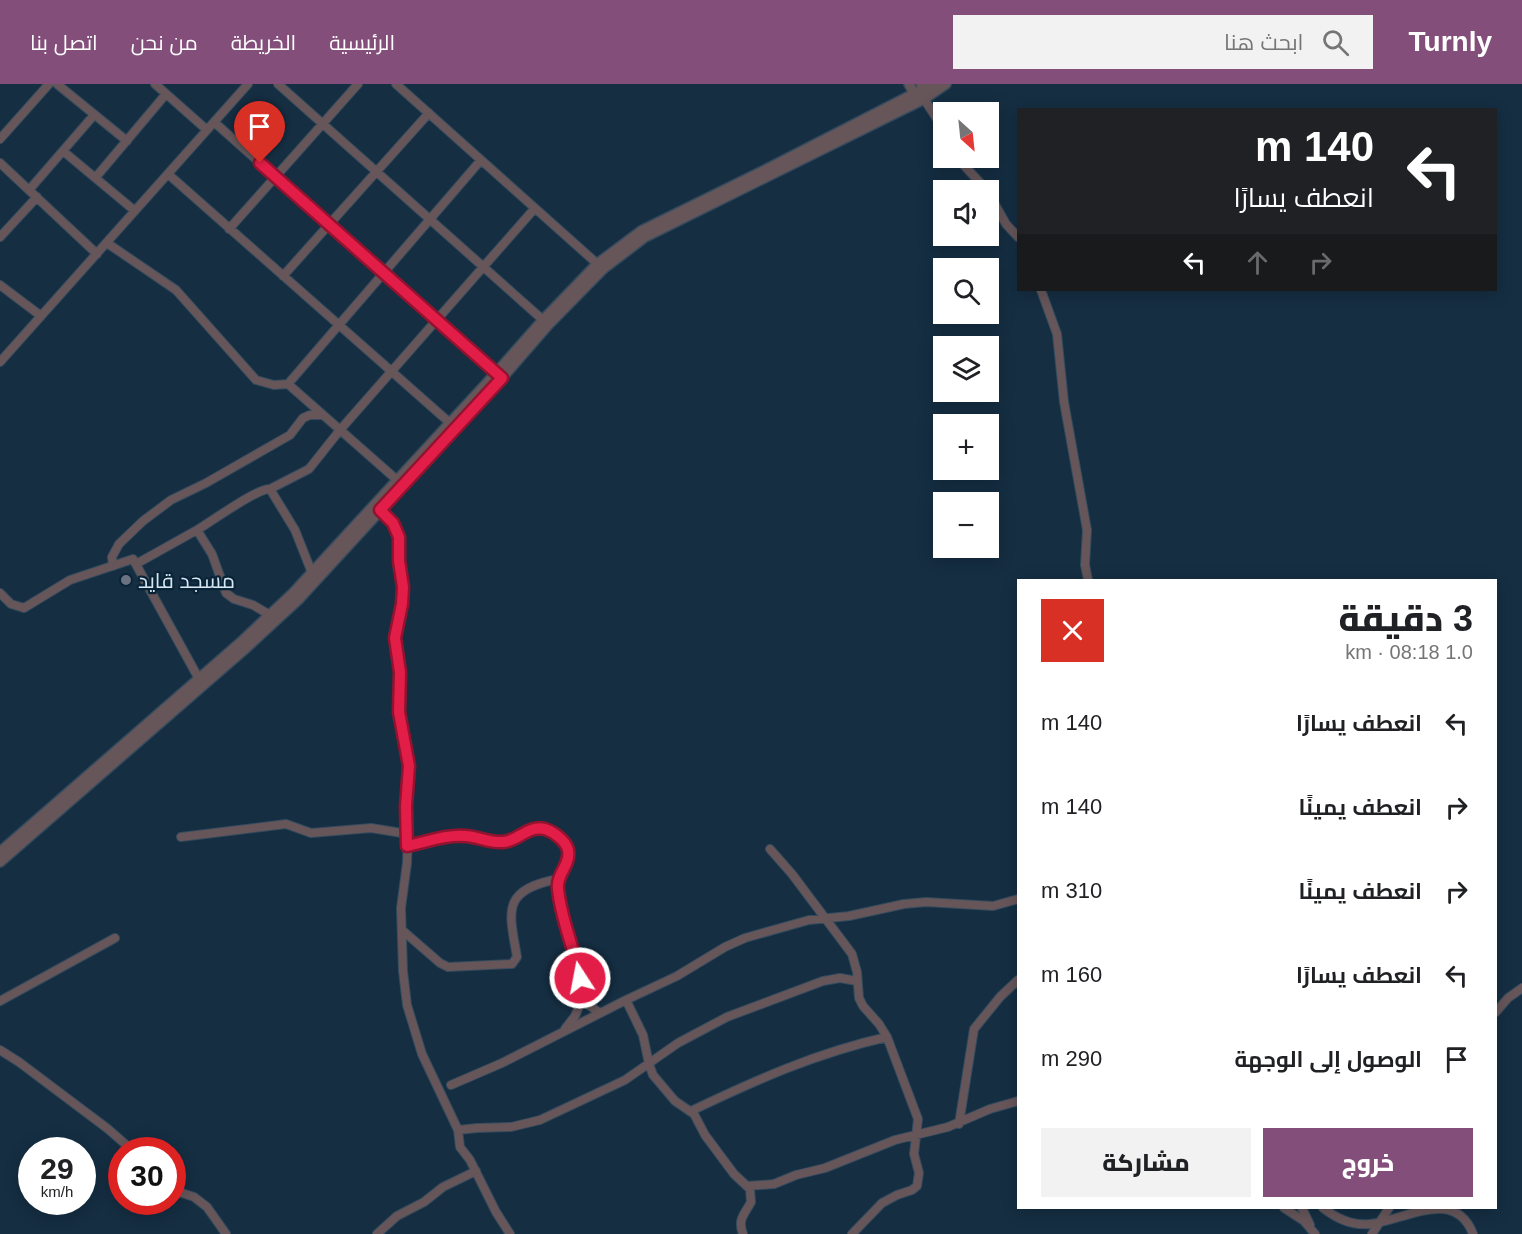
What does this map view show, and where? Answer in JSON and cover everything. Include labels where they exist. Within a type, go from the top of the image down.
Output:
[{"type":"street","points":[[0,139],[49,84]]},
{"type":"street","points":[[57,84],[127,141]]},
{"type":"street","points":[[155,84],[207,130]]},
{"type":"street","points":[[278,84],[543,320]]},
{"type":"street","points":[[229,229],[358,84]]},
{"type":"street","points":[[396,84],[600,266]]},
{"type":"street","points":[[895,105],[908,84],[921,92],[933,112]]},
{"type":"street","points":[[0,852],[270,615],[312,573],[450,423],[548,325],[600,266],[645,237],[933,84]]},
{"type":"street","points":[[0,862],[246,648],[299,598],[499,375],[543,320],[641,231],[921,92],[946,84]]},
{"type":"street","points":[[0,362],[207,130],[244,85]]},
{"type":"street","points":[[96,177],[166,94]]},
{"type":"street","points":[[283,276],[429,113]]},
{"type":"street","points":[[29,190],[94,115]]},
{"type":"street","points":[[214,122],[499,375]]},
{"type":"street","points":[[63,151],[135,211]]},
{"type":"street","points":[[107,243],[176,290],[256,380],[274,385],[288,384],[481,160]]},
{"type":"street","points":[[0,163],[97,254]]},
{"type":"street","points":[[966,168],[978,180]]},
{"type":"street","points":[[168,174],[450,423]]},
{"type":"street","points":[[0,237],[37,197]]},
{"type":"street","points":[[136,564],[243,501],[309,469],[340,430],[535,208]]},
{"type":"street","points":[[999,212],[1006,225],[1017,236]]},
{"type":"street","points":[[0,285],[41,316]]},
{"type":"street","points":[[1041,291],[1058,334],[1064,402],[1087,530],[1085,565],[1088,579]]},
{"type":"street","points":[[288,384],[397,480]]},
{"type":"street","points":[[113,566],[112,557],[119,544],[143,521],[171,500],[206,483],[290,435],[303,418],[323,415]]},
{"type":"street","points":[[270,489],[296,533],[312,573]]},
{"type":"street","points":[[380,510],[393,523],[400,544],[399,561],[403,596],[395,638],[400,672],[399,712],[409,766],[406,806],[408,834],[402,901],[402,930],[405,988],[411,1022],[422,1054],[458,1130],[460,1147],[476,1170],[496,1212],[510,1234]]},
{"type":"street","points":[[197,530],[212,554],[225,593],[270,615]]},
{"type":"street","points":[[0,593],[11,604],[24,608],[70,580],[133,559],[199,679]]},
{"type":"street","points":[[181,837],[281,824],[291,825],[301,831],[311,833],[371,828],[408,834]]},
{"type":"street","points":[[407,846],[461,836],[508,842],[530,830],[544,829],[557,836],[568,850],[567,862],[557,886],[563,921],[575,950],[583,997],[587,1004],[600,1013]]},
{"type":"street","points":[[770,849],[792,873],[852,954],[856,962],[859,998],[886,1037],[916,1112],[918,1127],[914,1154],[919,1173],[917,1186],[882,1203],[852,1234]]},
{"type":"street","points":[[402,930],[440,963],[448,967],[512,964],[517,957],[510,917],[513,904],[528,890],[558,879]]},
{"type":"street","points":[[451,1085],[502,1063],[626,999],[677,976],[725,946],[745,938],[801,922],[849,916],[915,902],[972,903],[993,906],[1017,899]]},
{"type":"street","points":[[0,1001],[115,938]]},
{"type":"street","points":[[458,1130],[512,1127],[540,1120],[626,1080],[694,1034],[744,1009],[831,979],[857,981]]},
{"type":"street","points":[[959,1124],[974,1029],[1017,981]]},
{"type":"street","points":[[1497,1011],[1508,998],[1522,988]]},
{"type":"street","points":[[562,1032],[575,1016],[583,997]]},
{"type":"street","points":[[626,999],[644,1035],[649,1064],[654,1075],[675,1101],[691,1111],[705,1135],[734,1174],[747,1186],[752,1198],[741,1218],[740,1226],[743,1234]]},
{"type":"street","points":[[691,1111],[798,1062],[886,1037]]},
{"type":"street","points":[[0,1050],[20,1062],[117,1137]]},
{"type":"street","points":[[747,1186],[774,1184],[916,1134],[959,1124],[990,1108],[1017,1101]]},
{"type":"street","points":[[377,1234],[397,1216],[424,1202],[443,1187],[476,1170]]},
{"type":"street","points":[[186,1194],[207,1207],[226,1234]]},
{"type":"street","points":[[1285,1209],[1313,1231]]},
{"type":"street","points":[[1302,1209],[1313,1231]]},
{"type":"street","points":[[1324,1209],[1352,1223],[1370,1224],[1420,1211],[1451,1211],[1464,1218],[1473,1234]]},
{"type":"street","points":[[1372,1234],[1388,1209]]},
{"type":"place","name":"مسجد قايد","points":[[126,580]]},
{"type":"route","points":[[260,163],[502,378],[380,510],[393,523],[400,544],[399,561],[403,596],[395,638],[400,672],[399,712],[409,766],[406,806],[407,846],[461,836],[501,843],[514,840],[524,832],[537,828],[551,831],[566,845],[568,850],[567,862],[557,886],[563,921],[575,950],[580,978]]}]
